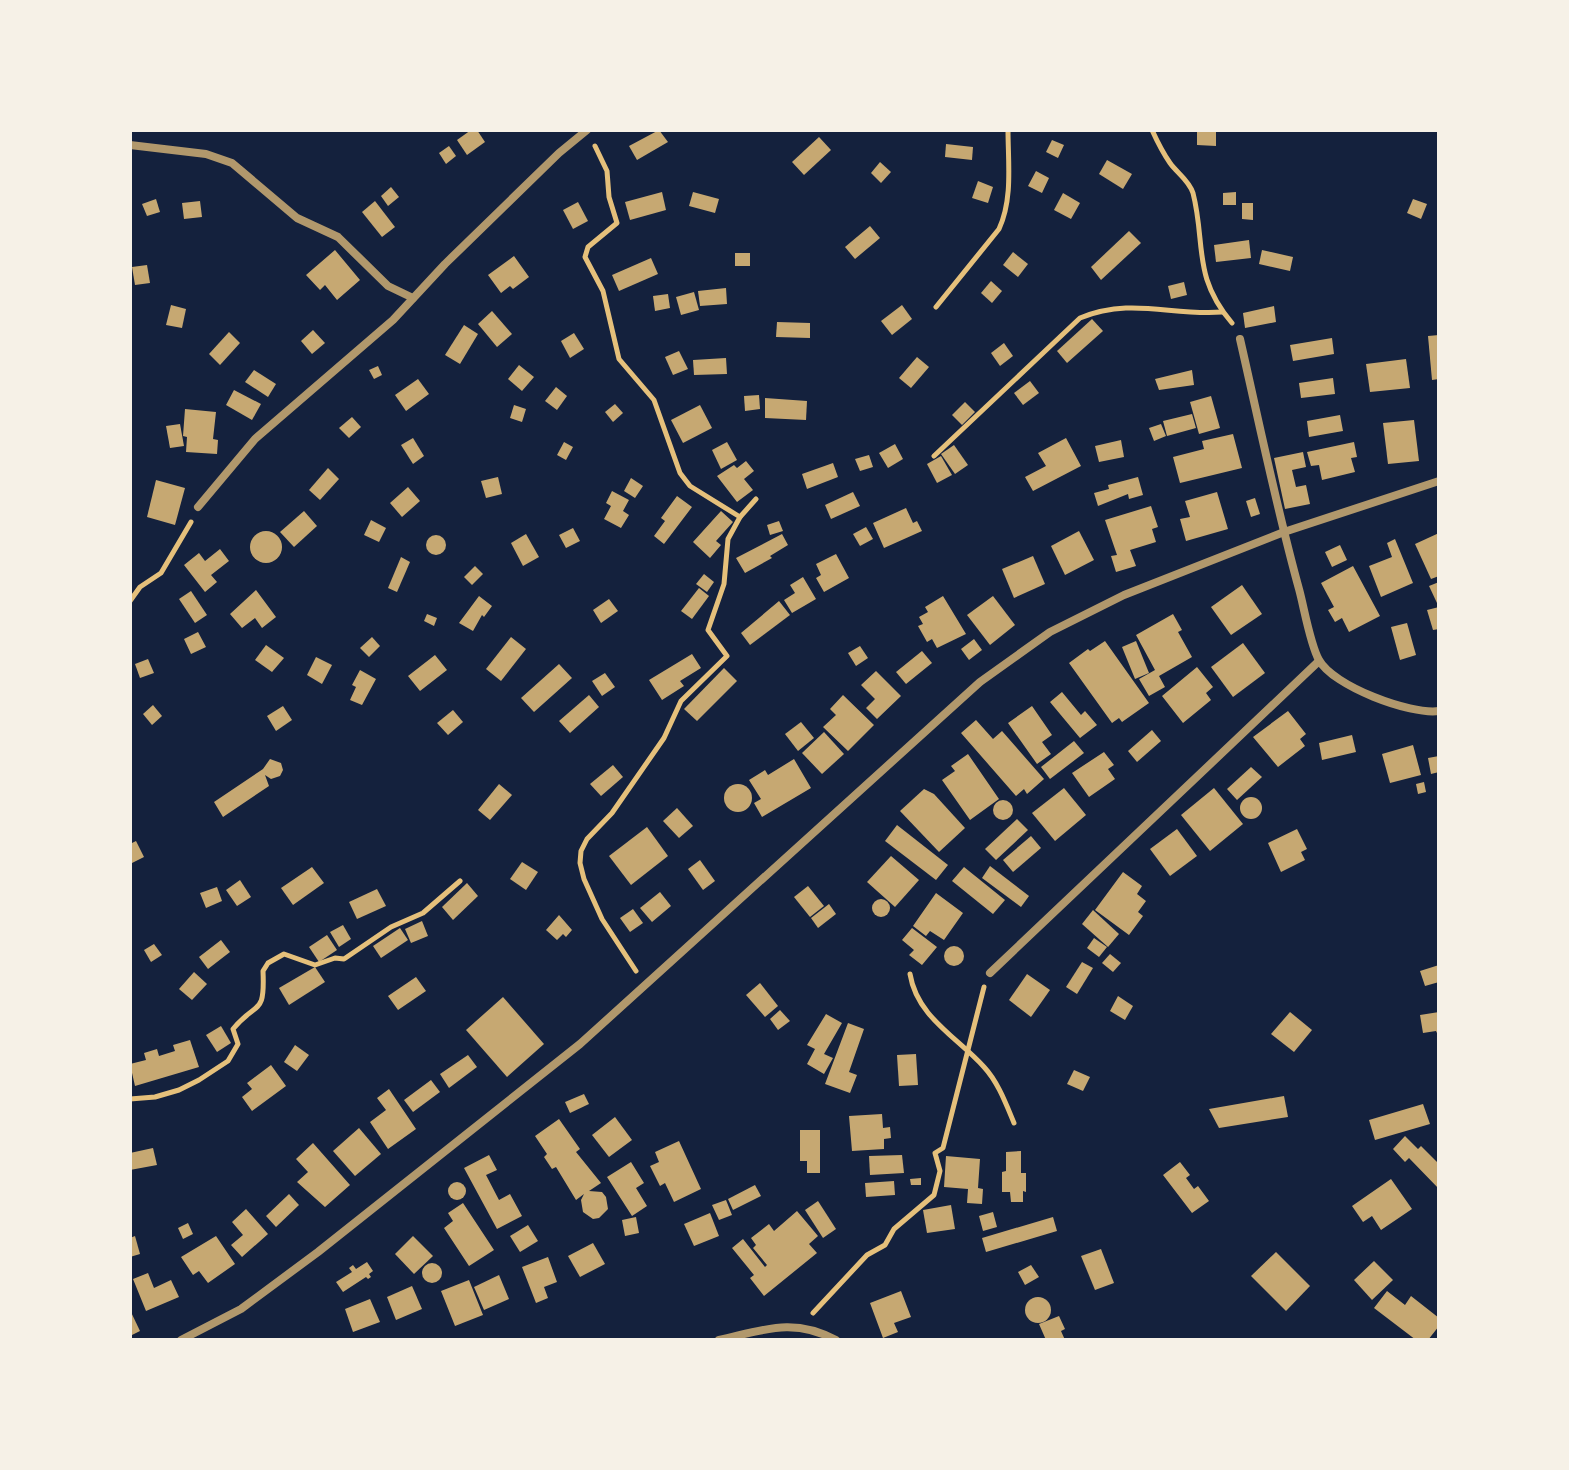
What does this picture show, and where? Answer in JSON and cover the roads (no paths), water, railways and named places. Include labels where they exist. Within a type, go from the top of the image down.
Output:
[{"type":"street","points":[[198,507],[255,439],[393,320],[559,153],[587,130]]},
{"type":"street","points":[[130,145],[206,154],[232,163],[297,218],[338,237],[388,286],[413,298]]},
{"type":"street","points":[[1240,339],[1284,532],[1319,661],[1349,685],[1381,701],[1428,713],[1439,711]]},
{"type":"street","points":[[181,1340],[241,1309],[318,1252],[580,1044],[980,682],[1050,632],[1111,601],[1284,532],[1439,481]]},
{"type":"street","points":[[990,973],[1319,661]]},
{"type":"street","points":[[719,1340],[782,1325],[803,1328],[836,1340]]}]
